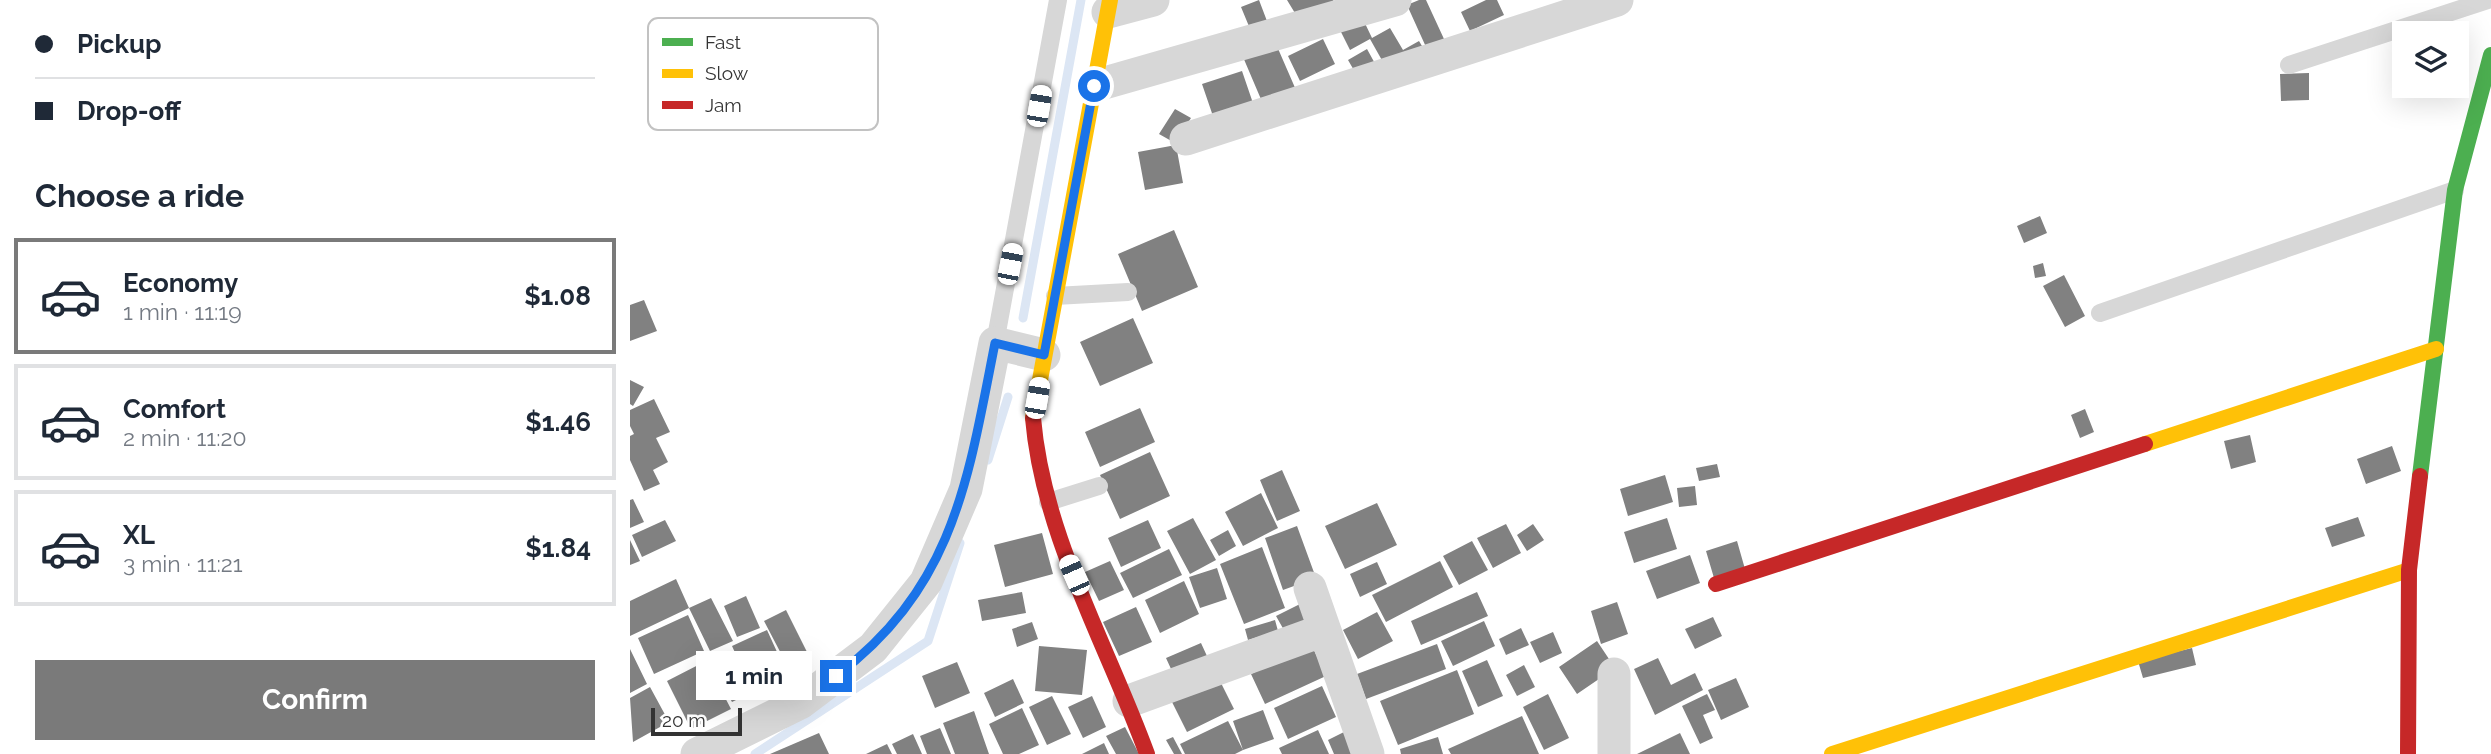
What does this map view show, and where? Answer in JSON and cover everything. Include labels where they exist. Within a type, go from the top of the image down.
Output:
[{"type":"street","points":[[1147,754],[1129,701],[1063,550],[1037,454],[1033,419],[1109,6],[1153,0]]},
{"type":"street","points":[[1094,86],[1395,0]]},
{"type":"street","points":[[1186,139],[1617,0]]},
{"type":"street","points":[[2408,754],[2409,570],[2455,190],[2491,55]]},
{"type":"street","points":[[697,754],[800,703],[873,648],[926,582],[966,489],[995,343],[1044,355]]},
{"type":"street","points":[[1716,584],[2436,349]]},
{"type":"street","points":[[1832,754],[2409,570]]},
{"type":"street","points":[[1310,588],[1368,754]]},
{"type":"street","points":[[1129,701],[1324,630]]},
{"type":"street","points":[[1614,674],[1614,754]]},
{"type":"lane","points":[[995,343],[1058,0]]},
{"type":"lane","points":[[2289,65],[2488,0]]},
{"type":"lane","points":[[2100,313],[2455,190]]},
{"type":"lane","points":[[1055,296],[1128,292]]},
{"type":"lane","points":[[1048,502],[1099,486]]},
{"type":"building","points":[[1259,0],[1270,29],[1253,36],[1241,7]]},
{"type":"building","points":[[1287,0],[1333,0],[1335,3],[1301,23]]},
{"type":"building","points":[[1426,0],[1444,39],[1426,47],[1407,5]]},
{"type":"building","points":[[1486,0],[1497,0],[1504,15],[1470,31],[1461,12]]},
{"type":"building","points":[[1361,15],[1372,38],[1390,28],[1403,50],[1419,41],[1425,51],[1388,71],[1370,39],[1350,50],[1338,26]]},
{"type":"building","points":[[1323,39],[1335,64],[1300,81],[1288,56]]},
{"type":"building","points":[[1276,44],[1296,90],[1263,104],[1243,57]]},
{"type":"building","points":[[1367,49],[1378,69],[1359,79],[1348,60]]},
{"type":"building","points":[[1242,71],[1255,109],[1215,122],[1202,84]]},
{"type":"building","points":[[2309,73],[2309,100],[2281,101],[2280,74]]},
{"type":"building","points":[[1175,109],[1191,118],[1175,143],[1159,134]]},
{"type":"building","points":[[1176,145],[1183,183],[1145,190],[1138,152]]},
{"type":"building","points":[[2040,216],[2047,233],[2024,243],[2017,226]]},
{"type":"building","points":[[1174,230],[1198,287],[1142,311],[1118,254]]},
{"type":"building","points":[[2043,263],[2046,276],[2035,278],[2033,266]]},
{"type":"building","points":[[2064,275],[2085,316],[2065,327],[2043,286]]},
{"type":"building","points":[[644,300],[657,331],[630,341],[630,305]]},
{"type":"building","points":[[1133,318],[1153,363],[1100,386],[1080,342]]},
{"type":"building","points":[[630,380],[644,387],[633,406],[630,404]]},
{"type":"building","points":[[654,399],[670,432],[656,438],[668,462],[653,470],[660,484],[644,491],[630,460],[630,436],[634,434],[630,426],[630,410]]},
{"type":"building","points":[[1140,408],[1155,442],[1100,467],[1085,432]]},
{"type":"building","points":[[2085,409],[2094,432],[2080,438],[2071,415]]},
{"type":"building","points":[[2250,435],[2256,462],[2231,469],[2224,441]]},
{"type":"building","points":[[2392,446],[2401,471],[2366,484],[2357,459]]},
{"type":"building","points":[[1150,452],[1170,496],[1120,519],[1100,475]]},
{"type":"building","points":[[1717,464],[1720,477],[1699,481],[1696,468]]},
{"type":"building","points":[[1282,470],[1300,511],[1277,521],[1260,480]]},
{"type":"building","points":[[1665,475],[1673,502],[1628,516],[1620,489]]},
{"type":"building","points":[[1695,486],[1697,505],[1679,507],[1677,488]]},
{"type":"building","points":[[1261,493],[1278,528],[1243,546],[1225,512]]},
{"type":"building","points":[[633,499],[644,522],[630,528],[630,500]]},
{"type":"building","points":[[1377,503],[1397,545],[1345,569],[1325,526]]},
{"type":"building","points":[[2358,517],[2365,536],[2332,547],[2325,528]]},
{"type":"building","points":[[1193,518],[1216,560],[1190,574],[1167,531]]},
{"type":"building","points":[[1667,518],[1677,549],[1634,563],[1624,532]]},
{"type":"building","points":[[665,520],[676,541],[642,557],[632,535]]},
{"type":"building","points":[[1148,520],[1161,548],[1121,567],[1108,538]]},
{"type":"building","points":[[1506,524],[1521,553],[1493,568],[1477,538]]},
{"type":"building","points":[[1533,524],[1544,540],[1527,551],[1517,535]]},
{"type":"building","points":[[1297,526],[1316,578],[1283,590],[1265,538]]},
{"type":"building","points":[[1228,530],[1236,546],[1219,556],[1210,540]]},
{"type":"building","points":[[1042,533],[1053,574],[1005,587],[994,545]]},
{"type":"building","points":[[630,540],[640,561],[630,565]]},
{"type":"building","points":[[1472,541],[1488,570],[1459,585],[1443,556]]},
{"type":"building","points":[[1737,541],[1745,569],[1714,578],[1706,551]]},
{"type":"building","points":[[1262,547],[1285,608],[1244,624],[1220,564]]},
{"type":"building","points":[[1169,549],[1182,575],[1133,598],[1120,573]]},
{"type":"building","points":[[1690,555],[1700,583],[1657,599],[1646,571]]},
{"type":"building","points":[[1110,561],[1124,590],[1099,601],[1085,572]]},
{"type":"building","points":[[1440,561],[1453,587],[1386,622],[1372,595]]},
{"type":"building","points":[[1377,562],[1387,584],[1360,597],[1350,574]]},
{"type":"building","points":[[1217,568],[1227,599],[1200,608],[1189,577]]},
{"type":"building","points":[[676,579],[689,608],[630,636],[630,601]]},
{"type":"building","points":[[1184,581],[1199,614],[1160,633],[1145,600]]},
{"type":"building","points":[[1022,592],[1026,613],[982,621],[978,600]]},
{"type":"building","points":[[1477,592],[1488,616],[1421,645],[1411,621]]},
{"type":"building","points":[[746,596],[760,628],[737,637],[724,606]]},
{"type":"building","points":[[711,598],[733,641],[710,651],[689,608]]},
{"type":"building","points":[[1306,601],[1317,627],[1289,639],[1276,616]]},
{"type":"building","points":[[1617,602],[1628,634],[1601,644],[1591,611]]},
{"type":"building","points":[[1136,607],[1152,642],[1119,656],[1103,622]]},
{"type":"building","points":[[786,610],[808,654],[787,665],[764,621]]},
{"type":"building","points":[[1377,612],[1393,641],[1358,659],[1343,630]]},
{"type":"building","points":[[688,615],[704,651],[654,674],[638,638]]},
{"type":"building","points":[[1713,617],[1722,636],[1695,649],[1685,629]]},
{"type":"building","points":[[1275,620],[1278,631],[1248,640],[1245,629]]},
{"type":"building","points":[[1484,621],[1495,646],[1453,666],[1441,641]]},
{"type":"building","points":[[1032,622],[1038,639],[1017,647],[1012,629]]},
{"type":"building","points":[[1521,628],[1529,645],[1506,655],[1499,639]]},
{"type":"building","points":[[767,630],[788,676],[753,692],[732,646]]},
{"type":"building","points":[[1553,632],[1562,653],[1540,663],[1530,642]]},
{"type":"building","points":[[1597,641],[1615,668],[1577,694],[1559,667]]},
{"type":"building","points":[[1201,643],[1212,667],[1177,682],[1166,658]]},
{"type":"building","points":[[1437,644],[1446,669],[1366,699],[1357,674]]},
{"type":"building","points":[[1039,646],[1087,650],[1082,695],[1035,691]]},
{"type":"building","points":[[1312,646],[1326,676],[1265,704],[1251,674]]},
{"type":"building","points":[[2192,648],[2196,665],[2143,678],[2138,661]]},
{"type":"building","points":[[630,649],[647,684],[630,693]]},
{"type":"building","points":[[1658,658],[1671,685],[1695,673],[1703,690],[1655,715],[1634,669]]},
{"type":"building","points":[[1487,660],[1503,696],[1478,707],[1462,671]]},
{"type":"building","points":[[706,661],[731,709],[691,729],[667,681]]},
{"type":"building","points":[[957,662],[970,693],[935,708],[922,676]]},
{"type":"building","points":[[733,665],[748,694],[732,702],[717,673]]},
{"type":"building","points":[[1524,665],[1535,687],[1517,696],[1506,675]]},
{"type":"building","points":[[1457,670],[1474,714],[1398,745],[1380,701]]},
{"type":"building","points":[[1736,678],[1749,707],[1721,720],[1708,690]]},
{"type":"building","points":[[1013,679],[1024,703],[995,717],[984,693]]},
{"type":"building","points":[[1219,679],[1234,709],[1187,732],[1172,702]]},
{"type":"building","points":[[1322,686],[1336,717],[1288,739],[1274,708]]},
{"type":"building","points":[[650,687],[669,722],[633,742],[630,698]]},
{"type":"building","points":[[1548,694],[1569,738],[1544,750],[1523,707]]},
{"type":"building","points":[[1707,694],[1715,710],[1703,715],[1713,738],[1700,744],[1682,706]]},
{"type":"building","points":[[1052,696],[1071,734],[1047,745],[1029,707]]},
{"type":"building","points":[[1092,696],[1106,727],[1083,738],[1068,707]]},
{"type":"building","points":[[1022,708],[1039,745],[1019,754],[1003,754],[989,724]]},
{"type":"building","points":[[1263,710],[1274,739],[1243,750],[1233,721]]},
{"type":"building","points":[[974,711],[989,754],[955,754],[943,723]]},
{"type":"building","points":[[1522,716],[1539,754],[1451,754],[1448,749]]},
{"type":"building","points":[[1228,721],[1243,750],[1235,754],[1185,754],[1180,744]]},
{"type":"building","points":[[1125,727],[1139,754],[1116,754],[1106,736]]},
{"type":"building","points":[[940,728],[951,754],[927,754],[920,736]]},
{"type":"building","points":[[1318,730],[1329,754],[1282,754],[1279,748]]},
{"type":"building","points":[[1348,730],[1359,754],[1334,754],[1328,740]]},
{"type":"building","points":[[819,733],[829,754],[770,754]]},
{"type":"building","points":[[1680,733],[1690,754],[1637,754]]},
{"type":"building","points":[[913,734],[922,754],[897,754],[892,744]]},
{"type":"building","points":[[1173,737],[1182,754],[1174,754],[1166,740]]},
{"type":"building","points":[[1438,737],[1443,754],[1401,754],[1400,749]]},
{"type":"building","points":[[1104,743],[1109,754],[1082,754]]},
{"type":"building","points":[[887,744],[892,754],[866,754]]},
{"type":"waterway","points":[[1023,318],[1081,0]]},
{"type":"waterway","points":[[988,460],[1008,397]]},
{"type":"waterway","points":[[755,754],[928,641],[960,543]]},
{"type":"traffic: fast","points":[[2420,476],[2455,190],[2491,55]]},
{"type":"traffic: slow","points":[[1033,418],[1110,0]]},
{"type":"traffic: slow","points":[[2145,444],[2436,349]]},
{"type":"traffic: slow","points":[[1832,754],[2409,570]]},
{"type":"traffic: jam","points":[[1033,418],[1039,462],[1063,547],[1147,754]]},
{"type":"traffic: jam","points":[[1716,584],[2145,444]]},
{"type":"traffic: jam","points":[[2408,754],[2409,570],[2420,476]]},
{"type":"route","points":[[836,676],[873,648],[926,582],[966,489],[995,343],[1044,355],[1094,86]]}]
